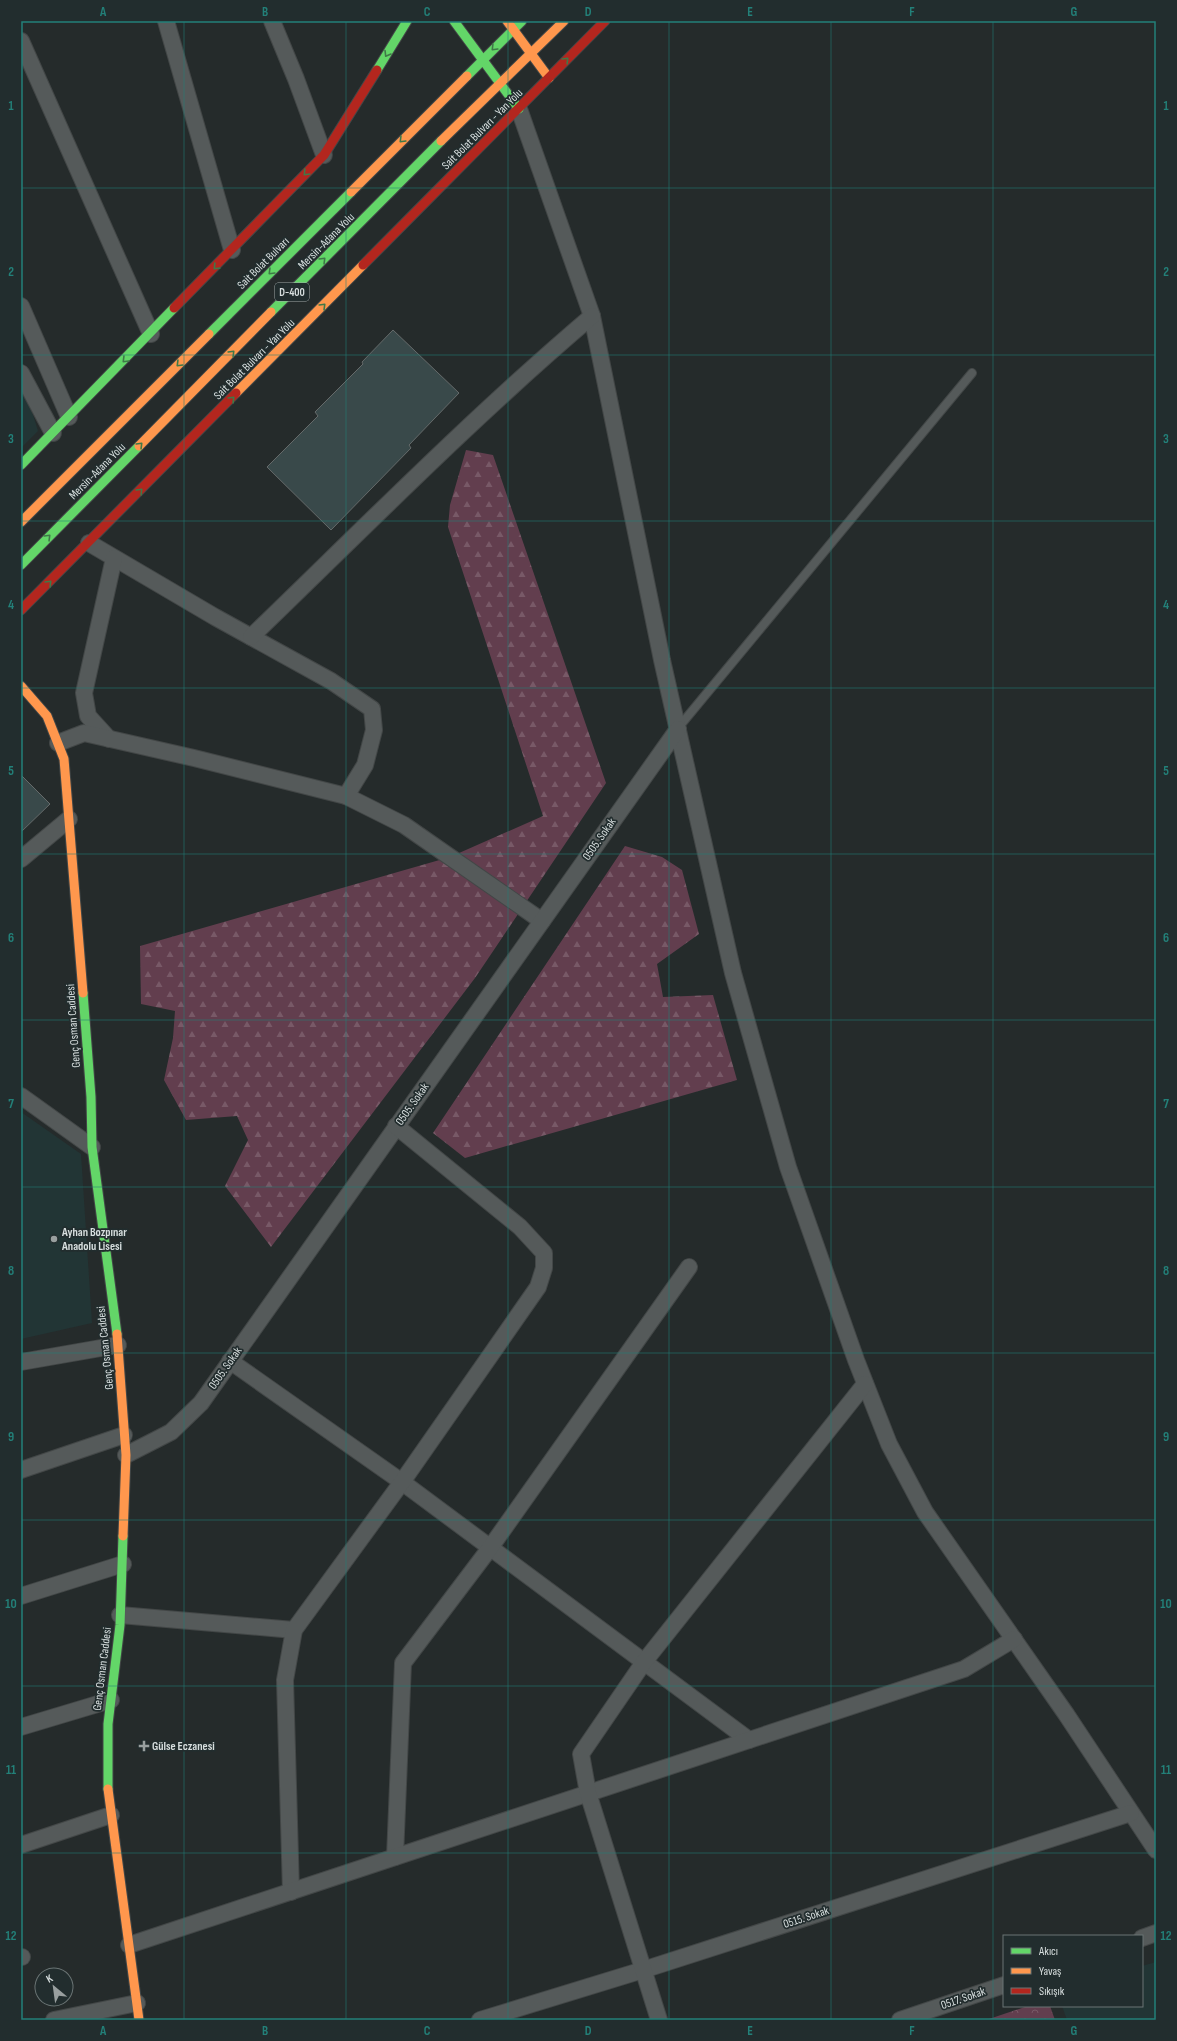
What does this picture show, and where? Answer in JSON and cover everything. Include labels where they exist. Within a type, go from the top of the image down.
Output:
[{"type":"main road","points":[[21,466],[324,155],[407,21]]},
{"type":"main road","points":[[454,21],[520,109]]},
{"type":"main road","points":[[507,21],[549,78]]},
{"type":"main road","name":"Sait Bolat Bulvarı","points":[[21,522],[522,21]]},
{"type":"main road","name":"Mersin-Adana Yolu","points":[[21,564],[564,21]]},
{"type":"main road","name":"Sait Bolat Bulvarı - Yan Yolu","points":[[21,610],[520,109],[605,21]]},
{"type":"main road","name":"Genç Osman Caddesi","points":[[21,686],[47,716],[64,759],[91,1097],[92,1147],[118,1345],[126,1455],[120,1615],[108,1724],[108,1791],[139,2020]]},
{"type":"street","points":[[166,21],[232,250]]},
{"type":"street","points":[[272,21],[296,79],[324,155]]},
{"type":"street","points":[[21,41],[151,334]]},
{"type":"street","points":[[520,109],[592,316],[662,660],[733,973],[788,1167],[865,1384],[889,1444],[925,1512],[1014,1639],[1156,1850]]},
{"type":"street","points":[[21,306],[69,417]]},
{"type":"street","points":[[251,637],[445,451],[592,316]]},
{"type":"street","points":[[21,373],[52,434]]},
{"type":"street","points":[[89,543],[251,637],[332,681],[372,709],[374,730],[365,765],[346,796]]},
{"type":"street","points":[[109,739],[88,716],[84,692],[114,558]]},
{"type":"street","name":"0505. Sokak","points":[[126,1455],[171,1432],[201,1403],[678,729]]},
{"type":"street","points":[[58,743],[84,733],[194,758],[346,796],[404,825],[542,921]]},
{"type":"street","points":[[21,859],[69,819]]},
{"type":"street","points":[[21,1096],[92,1147]]},
{"type":"street","points":[[290,1892],[285,1680],[294,1630],[402,1482],[538,1287],[544,1268],[544,1253],[520,1227],[396,1126]]},
{"type":"street","points":[[395,1857],[402,1663],[490,1548],[689,1267]]},
{"type":"street","points":[[21,1362],[118,1345]]},
{"type":"street","points":[[230,1361],[402,1482],[749,1740]]},
{"type":"street","points":[[659,2020],[588,1793],[581,1754],[644,1662],[865,1384]]},
{"type":"street","points":[[21,1470],[124,1435]]},
{"type":"street","points":[[21,1596],[123,1564]]},
{"type":"street","points":[[120,1615],[294,1630]]},
{"type":"street","points":[[128,1945],[964,1669],[1014,1639]]},
{"type":"street","points":[[21,1727],[111,1700]]},
{"type":"street","name":"0515. Sokak","points":[[480,2020],[643,1970],[1131,1812]]},
{"type":"street","points":[[21,1845],[111,1815]]},
{"type":"street","points":[[1143,1938],[1156,1933]]},
{"type":"street","name":"0517. Sokak","points":[[900,2020],[1003,1985]]},
{"type":"street","points":[[54,2020],[136,2003]]},
{"type":"lane","points":[[678,729],[972,373]]},
{"type":"shaded area","points":[[21,391],[30,405],[38,431],[21,448]]},
{"type":"shaded area","name":"Ayhan Bozpınar Anadolu Lisesi","points":[[21,1112],[81,1154],[92,1323],[21,1339]]},
{"type":"shaded area","points":[[1156,1962],[1156,2020],[1067,2020],[1062,2007],[1143,2007],[1143,1966]]},
{"type":"green space","points":[[466,450],[493,455],[606,783],[475,978],[271,1247],[225,1186],[248,1140],[237,1116],[186,1120],[164,1080],[173,1038],[175,1011],[141,1004],[140,946],[450,857],[543,816],[448,527],[450,505]]},
{"type":"green space","points":[[625,846],[662,857],[682,870],[699,934],[657,964],[663,997],[713,995],[737,1080],[465,1158],[433,1133]]},
{"type":"green space","points":[[1025,2007],[1050,2007],[1055,2020],[986,2020]]},
{"type":"building","points":[[393,330],[459,393],[409,445],[411,448],[331,530],[267,467],[318,416],[315,412],[363,364],[362,362]]},
{"type":"building","points":[[21,775],[50,804],[21,832]]},
{"type":"traffic: fast","points":[[377,70],[407,21]]},
{"type":"traffic: fast","points":[[454,21],[519,109]]},
{"type":"traffic: fast","points":[[467,76],[522,21]]},
{"type":"traffic: fast","points":[[271,312],[441,141]]},
{"type":"traffic: fast","points":[[209,334],[351,192]]},
{"type":"traffic: fast","points":[[21,465],[174,308]]},
{"type":"traffic: fast","points":[[21,565],[139,446]]},
{"type":"traffic: fast","points":[[83,993],[91,1097],[92,1147],[117,1334]]},
{"type":"traffic: fast","points":[[108,1789],[108,1724],[120,1625],[123,1536]]},
{"type":"traffic: slow","points":[[507,21],[549,78]]},
{"type":"traffic: slow","points":[[441,141],[564,21]]},
{"type":"traffic: slow","points":[[351,192],[467,76]]},
{"type":"traffic: slow","points":[[236,393],[363,265]]},
{"type":"traffic: slow","points":[[139,446],[271,312]]},
{"type":"traffic: slow","points":[[21,522],[209,334]]},
{"type":"traffic: slow","points":[[21,686],[47,716],[64,759],[83,993]]},
{"type":"traffic: slow","points":[[117,1334],[126,1455],[123,1536]]},
{"type":"traffic: slow","points":[[108,1789],[139,2020]]},
{"type":"traffic: jam","points":[[363,265],[605,21]]},
{"type":"traffic: jam","points":[[174,308],[324,155],[377,70]]},
{"type":"traffic: jam","points":[[21,610],[236,393]]},
{"type":"place","name":"Ayhan Bozpınar Anadolu Lisesi","points":[[54,1239]]},
{"type":"place","name":"Gülse Eczanesi","points":[[144,1746]]}]
